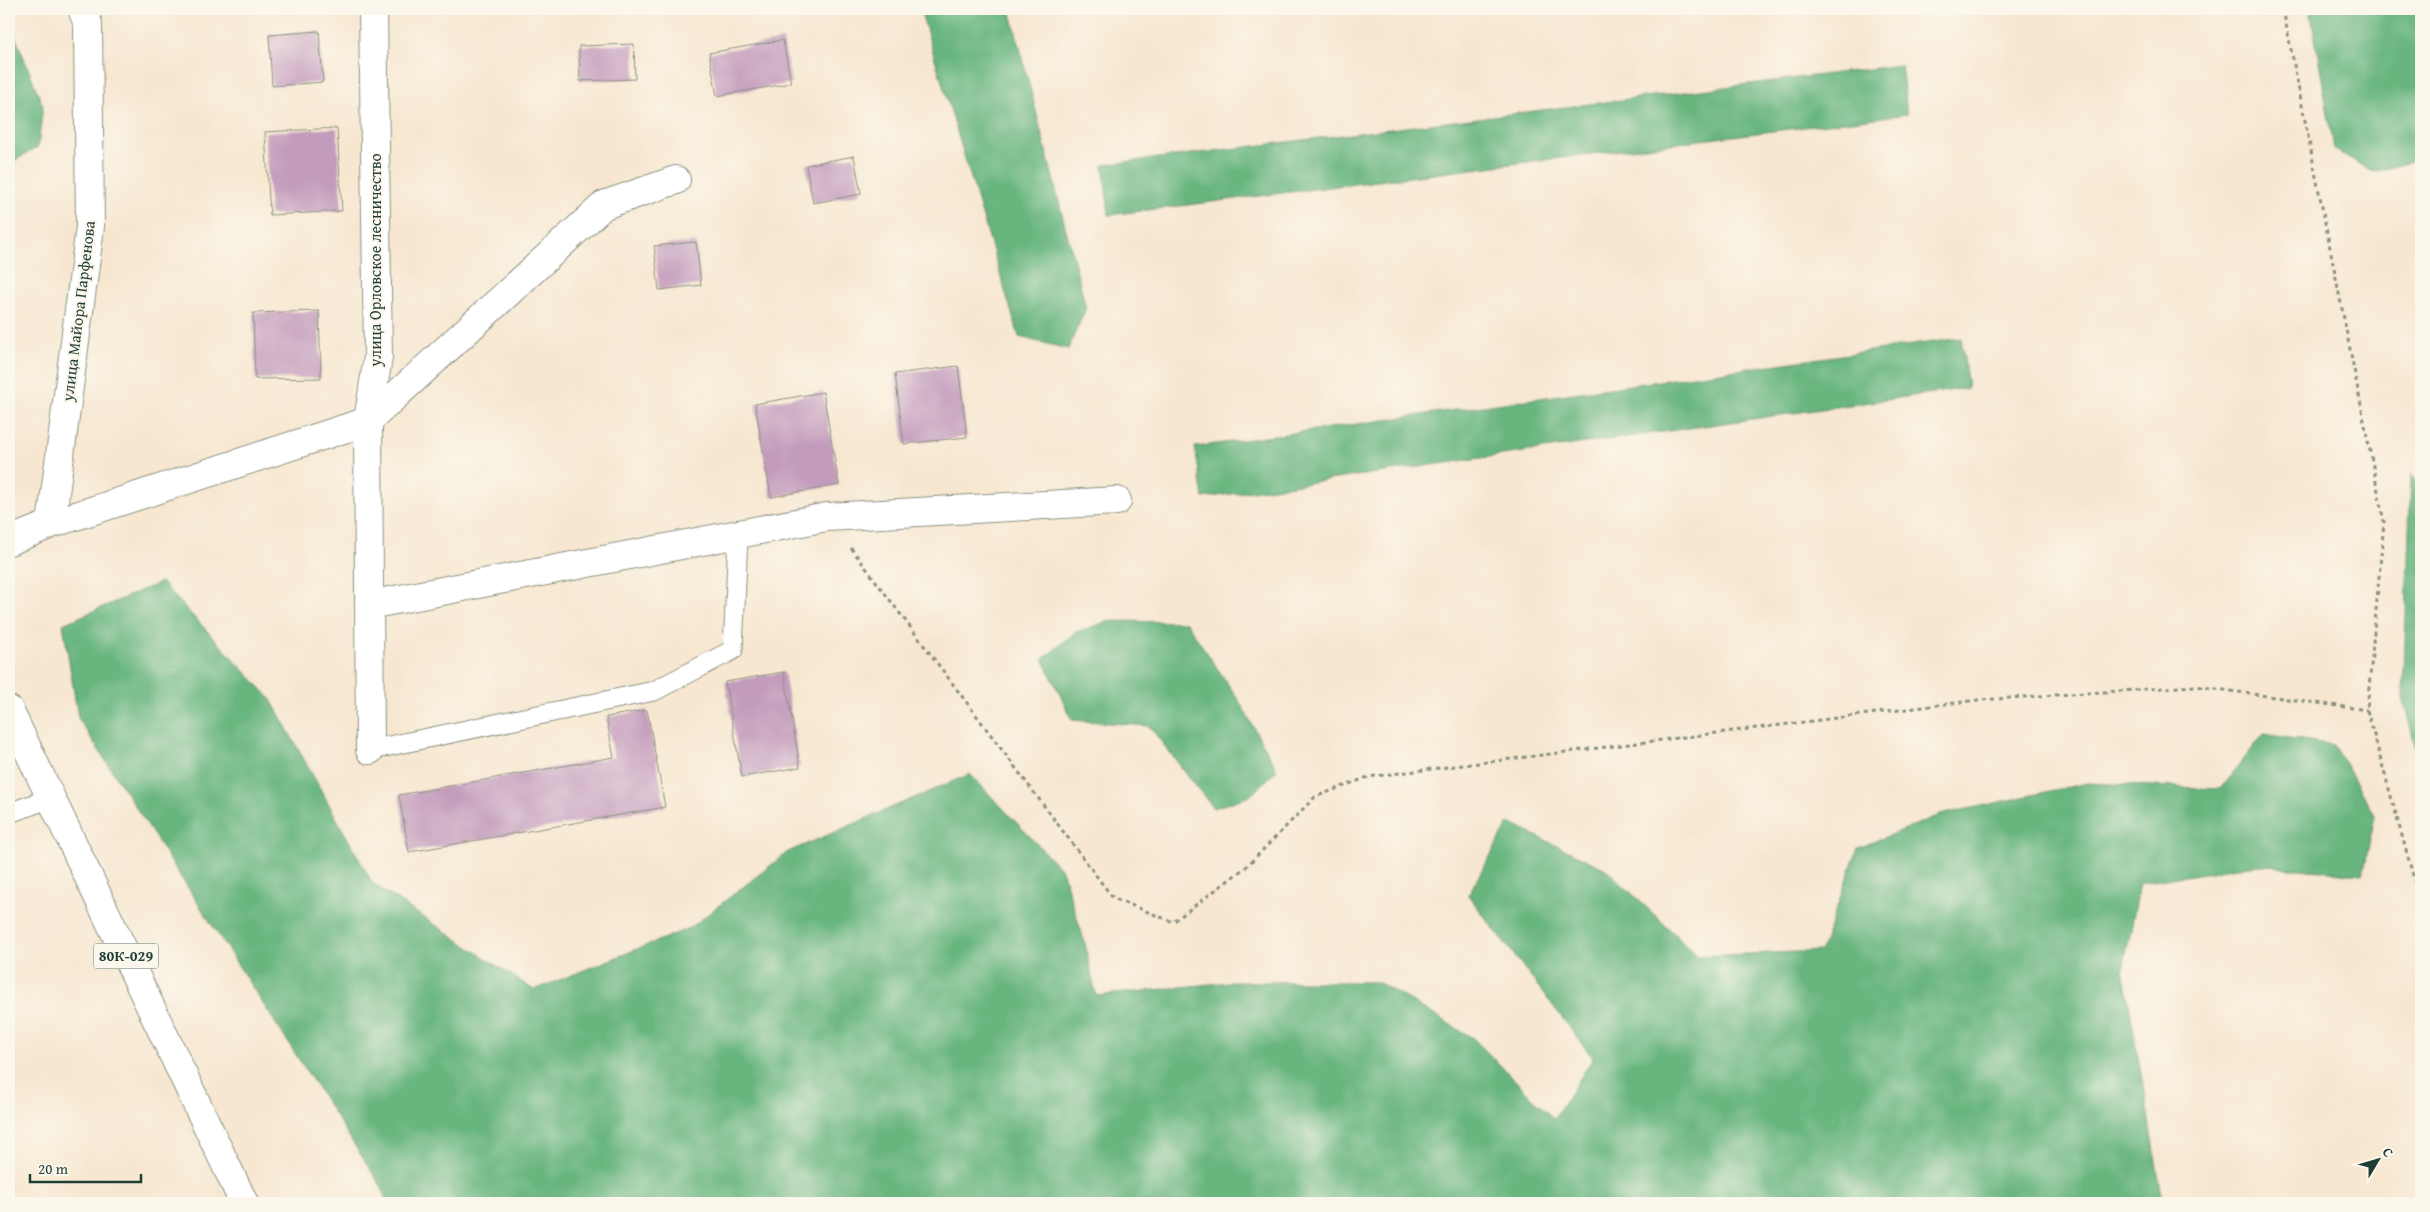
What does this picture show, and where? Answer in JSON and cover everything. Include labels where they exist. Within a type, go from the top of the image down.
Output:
[{"type":"street","name":"улица Майора Парфенова","points":[[51,524],[90,227],[88,24],[82,9]]},
{"type":"street","name":"улица Орловское лесничество","points":[[370,750],[368,421],[378,357],[373,9]]},
{"type":"street","points":[[9,541],[51,524],[368,421],[604,204],[676,180]]},
{"type":"street","points":[[369,605],[738,536],[827,517],[1117,501]]},
{"type":"street","name":"80К-029","points":[[9,710],[244,1203]]},
{"type":"lane","points":[[370,750],[654,691],[732,650],[738,536]]},
{"type":"lane","points":[[9,813],[51,798]]},
{"type":"path","points":[[2283,9],[2384,522],[2367,710],[2421,904]]},
{"type":"path","points":[[827,517],[1113,898],[1173,922],[1246,867],[1315,797],[1368,777],[1998,699],[2195,686],[2367,710]]},
{"type":"green space","points":[[920,9],[1010,9],[1086,308],[1068,349],[1019,337]]},
{"type":"green space","points":[[2310,9],[2421,9],[2421,159],[2373,172],[2334,149]]},
{"type":"green space","points":[[9,20],[43,106],[38,147],[9,164]]},
{"type":"green space","points":[[1901,65],[1907,114],[1109,215],[1103,165]]},
{"type":"green space","points":[[1961,338],[1968,388],[1203,498],[1195,447]]},
{"type":"green space","points":[[2411,474],[2421,487],[2421,769],[2403,698]]},
{"type":"green space","points":[[161,582],[270,698],[373,884],[534,990],[690,928],[788,852],[970,774],[1062,870],[1085,943],[1096,996],[1229,982],[1378,982],[1473,1038],[1554,1119],[1593,1058],[1468,895],[1509,823],[1606,869],[1698,956],[1821,951],[1858,848],[1940,815],[2087,783],[2220,789],[2264,734],[2334,745],[2375,815],[2363,875],[2256,865],[2140,883],[2123,969],[2163,1203],[387,1203],[381,1186],[78,718],[63,624]]},
{"type":"green space","points":[[1110,621],[1186,622],[1238,699],[1277,770],[1250,796],[1213,808],[1149,726],[1072,720],[1043,659],[1076,632]]},
{"type":"building","points":[[319,31],[323,82],[272,86],[269,35]]},
{"type":"building","points":[[783,40],[791,83],[717,96],[709,53]]},
{"type":"building","points":[[634,44],[635,79],[580,81],[579,46]]},
{"type":"building","points":[[337,128],[342,211],[270,215],[265,132]]},
{"type":"building","points":[[854,156],[861,194],[813,203],[806,165]]},
{"type":"building","points":[[696,242],[701,285],[659,290],[654,246]]},
{"type":"building","points":[[319,311],[321,378],[255,379],[253,313]]},
{"type":"building","points":[[958,366],[967,437],[904,444],[895,374]]},
{"type":"building","points":[[823,392],[839,485],[771,497],[755,404]]},
{"type":"building","points":[[784,672],[800,767],[742,777],[725,682]]},
{"type":"building","points":[[647,710],[665,807],[409,852],[399,795],[614,757],[606,717]]}]
